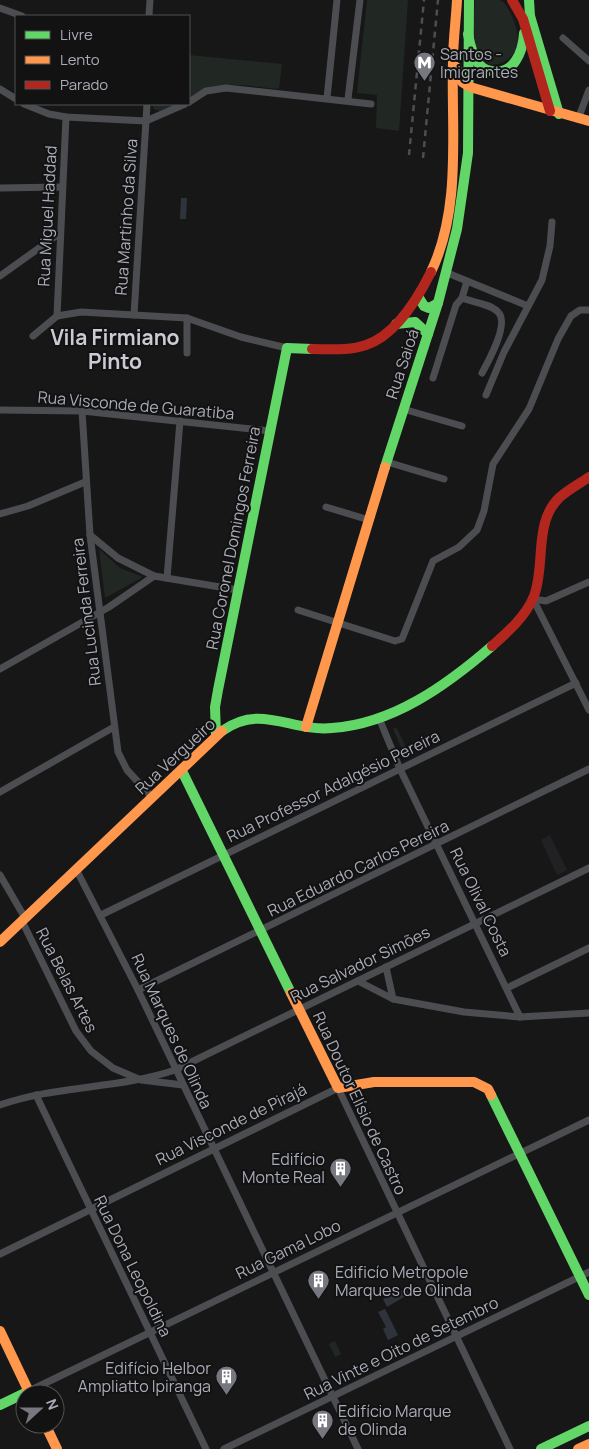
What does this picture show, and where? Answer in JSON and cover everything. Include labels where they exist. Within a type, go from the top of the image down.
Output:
[{"type":"street","points":[[149,15],[150,0]]},
{"type":"street","points":[[326,98],[337,0]]},
{"type":"street","points":[[348,99],[360,0]]},
{"type":"street","points":[[33,336],[56,316],[81,312],[187,318],[240,337],[287,348],[362,347],[376,341],[396,324],[419,298],[431,276],[444,237],[451,178],[453,59],[457,0]]},
{"type":"street","name":"Rua Saioá","points":[[306,727],[403,409],[438,303],[457,229],[468,153],[470,88],[469,0]]},
{"type":"street","points":[[512,0],[525,26],[554,112]]},
{"type":"street","points":[[529,0],[530,16],[554,112]]},
{"type":"street","points":[[0,8],[19,15]]},
{"type":"street","points":[[468,34],[478,65],[486,71],[502,72],[517,62],[524,46],[525,26]]},
{"type":"street","points":[[564,38],[589,61]]},
{"type":"street","points":[[453,59],[457,74],[462,82],[470,88],[589,121]]},
{"type":"street","points":[[190,101],[206,91],[226,88],[348,99],[372,104]]},
{"type":"street","points":[[0,89],[15,98]]},
{"type":"street","points":[[578,119],[589,90]]},
{"type":"street","points":[[26,105],[49,114],[66,117],[146,121],[183,105]]},
{"type":"street","name":"Rua Martinho da Silva","points":[[134,315],[147,105]]},
{"type":"street","name":"Rua Miguel Haddad","points":[[56,316],[66,117]]},
{"type":"street","points":[[0,188],[62,187]]},
{"type":"street","points":[[486,395],[504,352],[542,280],[547,264],[552,222]]},
{"type":"street","points":[[0,276],[60,233]]},
{"type":"street","points":[[445,272],[528,306]]},
{"type":"street","points":[[433,378],[456,305],[462,298],[467,281]]},
{"type":"street","points":[[419,298],[424,306],[428,308],[438,303]]},
{"type":"street","points":[[462,298],[494,309],[501,316],[502,322],[496,347],[482,373]]},
{"type":"street","points":[[298,610],[395,642],[402,639],[433,561],[459,547],[477,530],[484,511],[492,464],[529,409],[558,339],[571,316],[580,310],[589,310]]},
{"type":"street","points":[[187,318],[187,353]]},
{"type":"street","points":[[396,324],[412,320],[419,322],[428,334]]},
{"type":"street","name":"Rua Coronel Domingos Ferreira","points":[[216,735],[215,707],[287,348]]},
{"type":"street","points":[[403,409],[462,426]]},
{"type":"street","name":"Rua Visconde de Guaratiba","points":[[0,410],[82,411],[270,431]]},
{"type":"street","name":"Rua Lucinda Ferreira","points":[[82,411],[85,482],[90,535],[114,727],[122,762],[152,797]]},
{"type":"street","points":[[167,578],[180,421]]},
{"type":"street","points":[[387,462],[444,479]]},
{"type":"street","name":"Rua Vergueiro","points":[[0,942],[152,797],[182,771],[216,735],[232,725],[245,719],[262,718],[306,727],[347,727],[379,718],[425,696],[463,670],[493,646],[533,599],[540,574],[544,533],[549,511],[562,495],[589,477]]},
{"type":"street","points":[[0,514],[28,506],[85,482]]},
{"type":"street","points":[[326,507],[369,520]]},
{"type":"street","points":[[90,535],[118,558],[154,576],[238,590]]},
{"type":"street","points":[[0,669],[99,613],[154,576]]},
{"type":"street","points":[[533,599],[546,602],[589,582]]},
{"type":"street","points":[[533,599],[589,710]]},
{"type":"street","name":"Rua Professor Adalgésio Pereira","points":[[101,915],[576,683]]},
{"type":"street","points":[[215,707],[232,725]]},
{"type":"street","name":"Rua Olival Costa","points":[[379,718],[400,769],[520,1017]]},
{"type":"street","points":[[0,792],[114,727]]},
{"type":"street","name":"Rua Eduardo Carlos Pereira","points":[[138,990],[589,769]]},
{"type":"street","name":"Rua Doutor Elísio de Castro","points":[[182,771],[300,1009],[396,1214],[510,1449]]},
{"type":"street","name":"Rua Salvador Simões","points":[[0,1105],[36,1095],[141,1080],[175,1070],[589,868]]},
{"type":"street","name":"Rua Marques de Olinda","points":[[76,870],[101,915],[138,990],[272,1274],[358,1449]]},
{"type":"street","name":"Rua Belas Artes","points":[[0,875],[76,1031],[91,1052],[113,1068],[141,1080]]},
{"type":"street","points":[[507,988],[589,948]]},
{"type":"street","points":[[386,967],[393,1000]]},
{"type":"street","points":[[358,981],[393,1000],[464,1012],[520,1017],[589,1013]]},
{"type":"street","points":[[113,1068],[116,1077],[114,1084]]},
{"type":"street","name":"Rua Salvador Simões","points":[[141,1080],[183,1085]]},
{"type":"street","name":"Rua Visconde de Pirajá","points":[[0,1254],[338,1088],[374,1082],[474,1082],[488,1089],[518,1154]]},
{"type":"street","name":"Rua Dona Leopoldina","points":[[36,1095],[206,1449]]},
{"type":"street","name":"Rua Gama Lobo","points":[[47,1384],[589,1120]]},
{"type":"street","points":[[518,1154],[584,1274],[589,1295]]},
{"type":"street","name":"Rua Vinte e Oito de Setembro","points":[[224,1449],[456,1338],[584,1274]]},
{"type":"street","points":[[0,1331],[26,1384]]},
{"type":"street","name":"Rua Gama Lobo","points":[[0,1405],[15,1398]]},
{"type":"street","points":[[541,1449],[589,1426]]},
{"type":"street","points":[[50,1434],[57,1449]]},
{"type":"street","points":[[578,1449],[589,1444]]},
{"type":"shaded area","points":[[367,0],[408,0],[399,131],[376,128],[377,95],[357,93]]},
{"type":"shaded area","points":[[475,0],[499,0],[503,2],[511,14],[518,42],[515,51],[504,62],[493,65],[488,64],[477,53],[474,30]]},
{"type":"shaded area","points":[[190,55],[282,64],[279,89],[222,85],[200,91],[190,96]]},
{"type":"shaded area","points":[[152,105],[175,105],[160,111],[154,109]]},
{"type":"shaded area","points":[[181,198],[187,198],[186,219],[180,219]]},
{"type":"shaded area","points":[[99,549],[120,568],[143,577],[105,598]]},
{"type":"shaded area","points":[[396,727],[409,753],[405,756],[393,729]]},
{"type":"shaded area","points":[[550,835],[567,870],[557,875],[541,840]]},
{"type":"shaded area","points":[[406,1288],[409,1294],[387,1307],[383,1299]]},
{"type":"shaded area","points":[[385,1309],[398,1335],[388,1340],[383,1329],[386,1327],[378,1312]]},
{"type":"shaded area","points":[[335,1341],[341,1354],[335,1357],[329,1344]]},
{"type":"railway","points":[[409,155],[424,0]]},
{"type":"railway","points":[[423,158],[438,0]]},
{"type":"traffic: fast","points":[[385,467],[438,303],[457,229],[468,153],[469,0]]},
{"type":"traffic: fast","points":[[529,0],[530,16],[559,114]]},
{"type":"traffic: fast","points":[[468,34],[470,45],[478,63],[487,70],[499,72],[506,70],[516,61],[522,47],[524,33]]},
{"type":"traffic: fast","points":[[419,298],[424,306],[429,308],[438,303]]},
{"type":"traffic: fast","points":[[396,324],[415,322],[428,334]]},
{"type":"traffic: fast","points":[[216,735],[215,707],[218,690],[287,348],[312,349]]},
{"type":"traffic: fast","points":[[222,731],[236,723],[250,719],[276,720],[317,728],[355,725],[376,719],[398,711],[438,688],[492,646]]},
{"type":"traffic: fast","points":[[182,771],[291,993]]},
{"type":"traffic: fast","points":[[491,1095],[589,1295]]},
{"type":"traffic: fast","points":[[0,1405],[15,1398]]},
{"type":"traffic: fast","points":[[541,1449],[589,1426]]},
{"type":"traffic: slow","points":[[431,272],[441,247],[451,195],[453,168],[453,53],[457,0]]},
{"type":"traffic: slow","points":[[456,67],[462,82],[470,87],[589,121]]},
{"type":"traffic: slow","points":[[306,727],[385,467]]},
{"type":"traffic: slow","points":[[0,942],[222,731]]},
{"type":"traffic: slow","points":[[291,993],[338,1088],[374,1082],[474,1082],[488,1089],[491,1095]]},
{"type":"traffic: slow","points":[[0,1331],[25,1384]]},
{"type":"traffic: slow","points":[[50,1434],[57,1449]]},
{"type":"traffic: slow","points":[[578,1449],[589,1444]]},
{"type":"traffic: jam","points":[[512,0],[523,19],[550,111]]},
{"type":"traffic: jam","points":[[312,349],[353,348],[377,340],[387,333],[413,304],[431,272]]},
{"type":"traffic: jam","points":[[492,646],[521,617],[531,603],[537,584],[543,531],[552,507],[563,494],[589,477]]},
{"type":"place","name":"Santos - Imigrantes","points":[[424,82]]},
{"type":"place","name":"Edifício Monte Real","points":[[341,1187]]},
{"type":"place","name":"Edificío Metropole Marques de Olinda","points":[[319,1300]]},
{"type":"place","name":"Edifício Helbor Ampliatto Ipiranga","points":[[227,1396]]},
{"type":"place","name":"Edifício Marque de Olinda","points":[[322,1439]]},
{"type":"district","name":"Vila Firmiano Pinto","points":[[115,350]]}]
